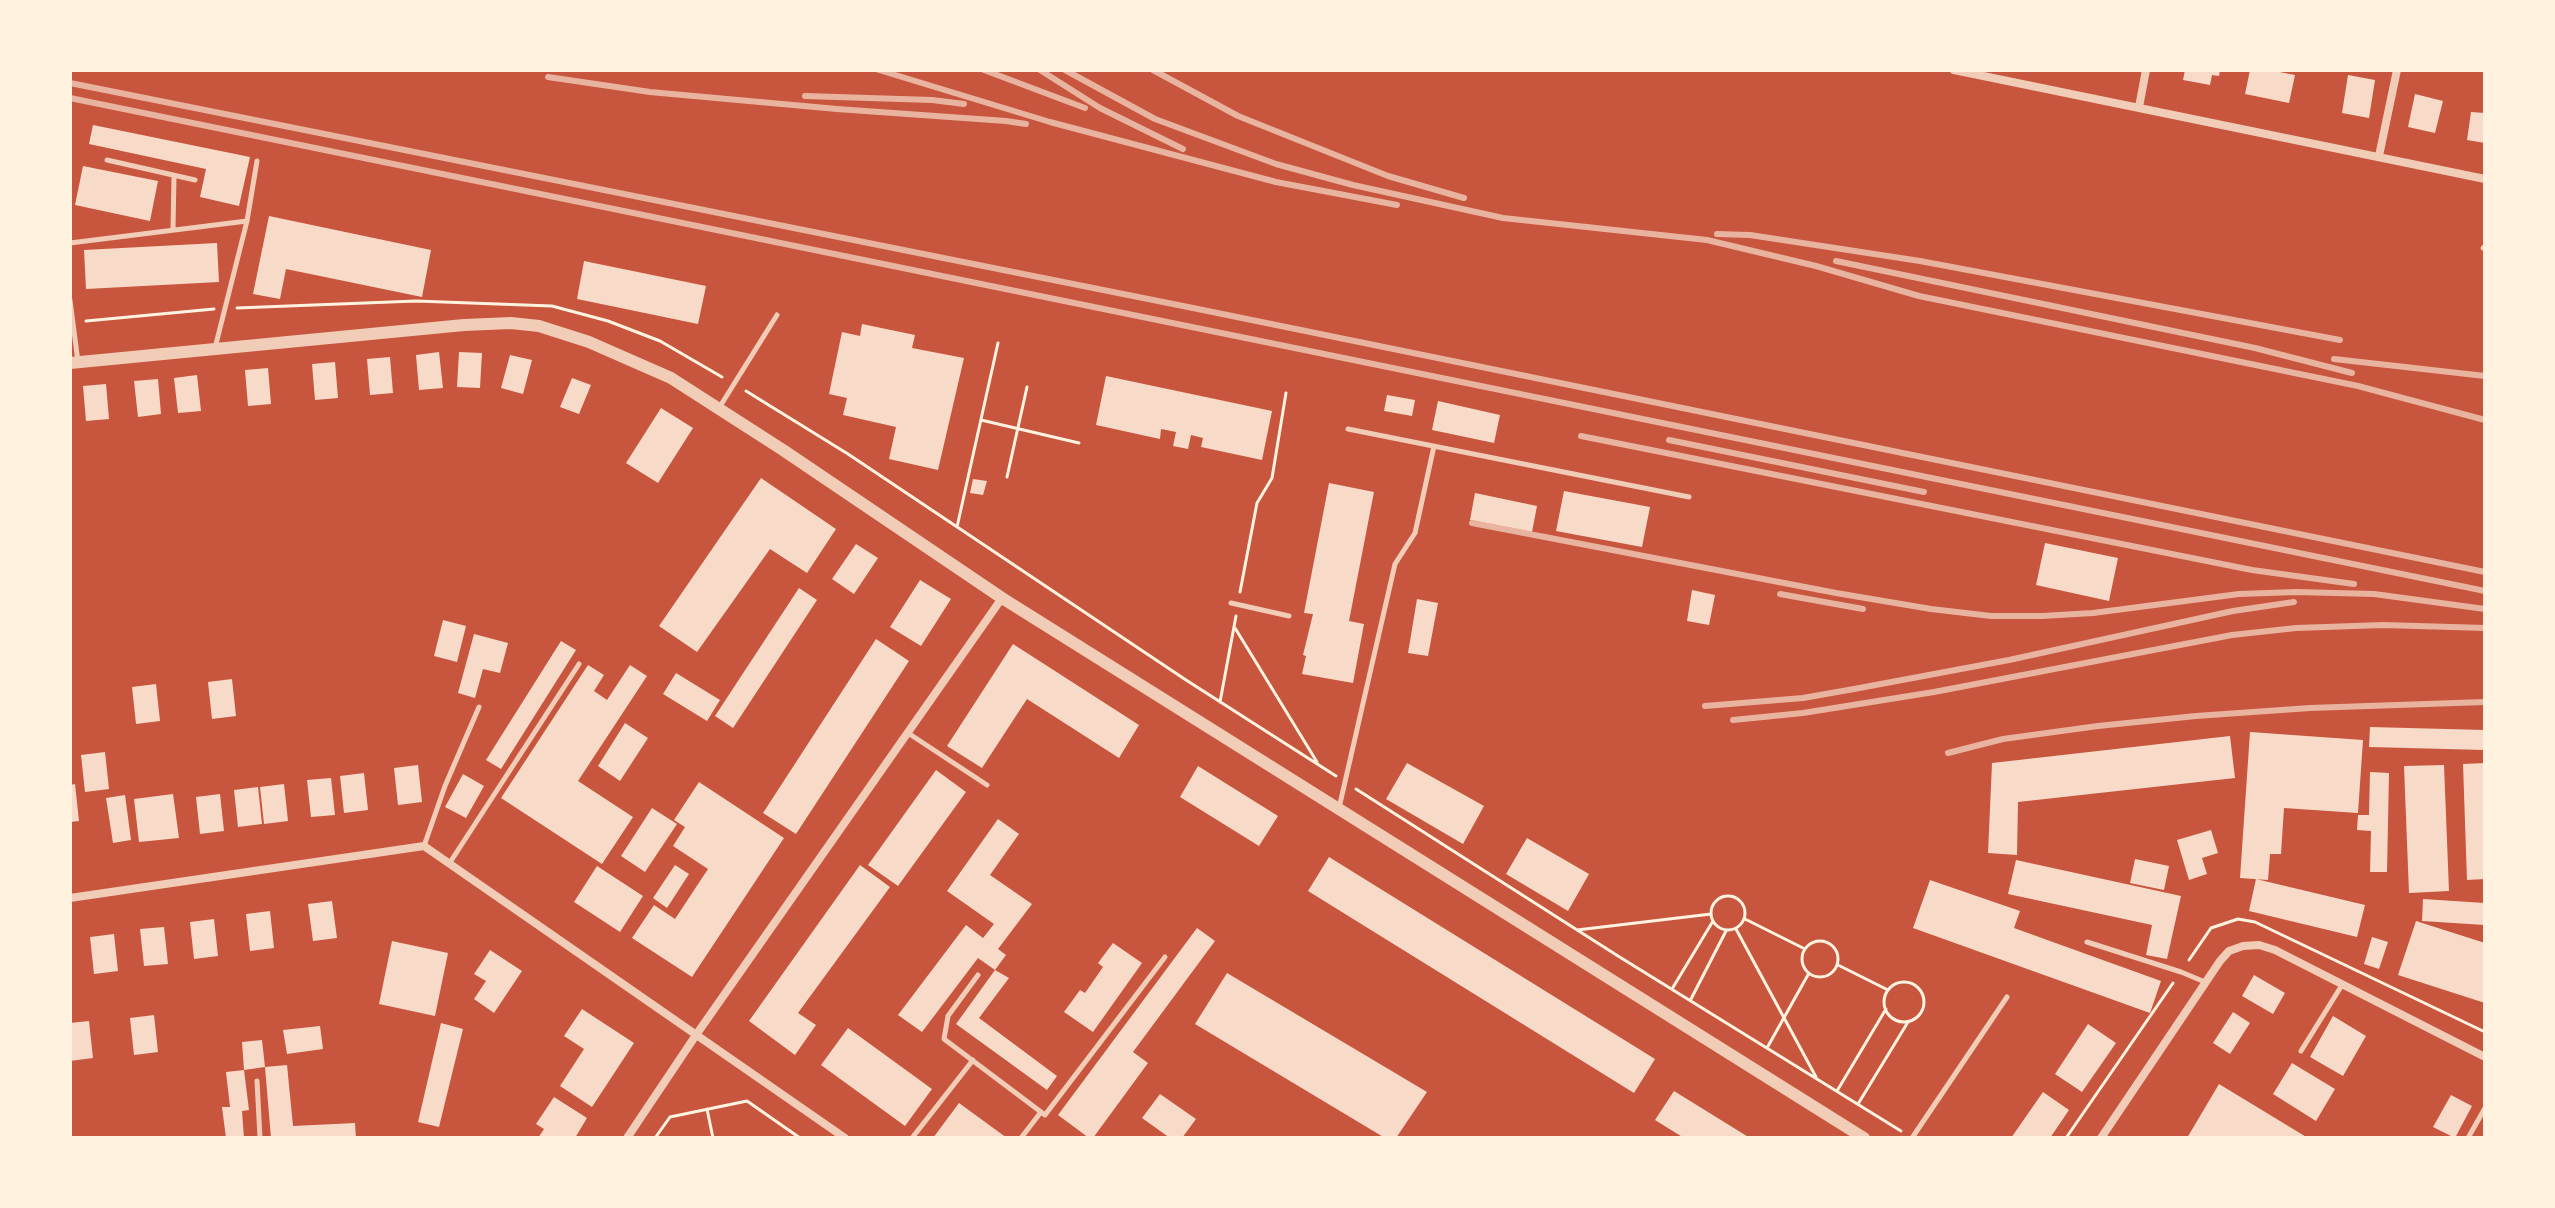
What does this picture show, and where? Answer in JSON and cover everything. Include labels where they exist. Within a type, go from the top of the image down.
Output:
[{"type":"street","points":[[1954,70],[2485,179]]},
{"type":"street","points":[[2139,107],[2146,70]]},
{"type":"street","points":[[2379,156],[2397,70]]},
{"type":"street","points":[[74,363],[511,323],[539,326],[589,342],[671,378],[1002,598],[1864,1138]]},
{"type":"street","points":[[627,1138],[1002,598]]},
{"type":"street","points":[[70,898],[424,846],[845,1138]]},
{"type":"street","points":[[2101,1138],[2229,951],[2243,946],[2259,945],[2275,950],[2485,1057]]},
{"type":"lane","points":[[107,160],[195,180]]},
{"type":"lane","points":[[214,349],[247,221],[257,161]]},
{"type":"lane","points":[[173,230],[174,176]]},
{"type":"lane","points":[[70,243],[247,221]]},
{"type":"lane","points":[[70,300],[74,363]]},
{"type":"lane","points":[[719,409],[777,315]]},
{"type":"lane","points":[[1348,429],[1689,497]]},
{"type":"lane","points":[[1339,809],[1395,564],[1415,533],[1434,446]]},
{"type":"lane","points":[[1234,604],[1289,616]]},
{"type":"lane","points":[[449,864],[579,664]]},
{"type":"lane","points":[[424,846],[445,786],[479,707]]},
{"type":"lane","points":[[908,732],[987,785]]},
{"type":"lane","points":[[2087,942],[2206,983]]},
{"type":"lane","points":[[978,975],[948,1016],[944,1039],[1045,1115],[1165,957]]},
{"type":"lane","points":[[2301,1051],[2342,984]]},
{"type":"lane","points":[[1912,1138],[2007,997]]},
{"type":"lane","points":[[912,1138],[973,1060]]},
{"type":"lane","points":[[257,1081],[260,1138]]},
{"type":"lane","points":[[2468,1138],[2485,1108]]},
{"type":"lane","points":[[1021,1138],[1041,1112]]},
{"type":"path","points":[[957,527],[998,343]]},
{"type":"path","points":[[1007,477],[1027,387]]},
{"type":"path","points":[[1220,702],[1234,604],[1257,503],[1272,478],[1286,393]]},
{"type":"path","points":[[981,420],[1079,443]]},
{"type":"path","points":[[1233,626],[1319,765]]},
{"type":"path","points":[[1734,896],[1744,906],[1745,919],[1736,929],[1726,931],[1717,927],[1711,914],[1715,902],[1734,896]]},
{"type":"path","points":[[1577,930],[1711,914]]},
{"type":"path","points":[[1745,919],[1805,949]]},
{"type":"path","points":[[2066,1138],[2211,928],[2238,919],[2255,922],[2485,1032]]},
{"type":"path","points":[[1672,989],[1713,921]]},
{"type":"path","points":[[1736,929],[1818,1080]]},
{"type":"path","points":[[1691,1000],[1726,931]]},
{"type":"path","points":[[1825,941],[1836,950],[1837,964],[1823,976],[1809,973],[1802,961],[1805,949],[1811,943],[1825,941]]},
{"type":"path","points":[[1837,964],[1888,990]]},
{"type":"path","points":[[1767,1048],[1809,973]]},
{"type":"path","points":[[1858,1104],[1908,1021],[1921,1013],[1923,998],[1920,991],[1901,982],[1888,990],[1886,1009],[1893,1019],[1908,1021]]},
{"type":"path","points":[[1837,1091],[1886,1009]]},
{"type":"path","points":[[655,1138],[670,1117],[747,1101],[800,1138]]},
{"type":"path","points":[[707,1109],[713,1138]]},
{"type":"building","points":[[2185,70],[2220,70],[2219,76],[2212,75],[2210,85],[2183,80]]},
{"type":"building","points":[[2250,70],[2295,75],[2289,103],[2245,94]]},
{"type":"building","points":[[2348,75],[2375,80],[2369,118],[2342,113]]},
{"type":"building","points":[[2415,94],[2443,101],[2435,133],[2408,127]]},
{"type":"building","points":[[2471,112],[2485,113],[2485,143],[2467,140]]},
{"type":"building","points":[[93,125],[250,157],[239,206],[200,197],[206,169],[89,144]]},
{"type":"building","points":[[83,166],[158,181],[150,221],[75,205]]},
{"type":"building","points":[[269,216],[431,250],[422,297],[286,269],[280,299],[253,294]]},
{"type":"building","points":[[217,243],[219,282],[86,289],[84,250]]},
{"type":"building","points":[[584,261],[706,286],[698,324],[577,299]]},
{"type":"building","points":[[862,324],[915,335],[912,348],[964,358],[938,470],[889,459],[896,427],[843,415],[847,398],[829,394],[842,332],[860,336]]},
{"type":"building","points":[[439,352],[443,388],[419,390],[416,355]]},
{"type":"building","points":[[459,352],[482,353],[480,388],[457,387]]},
{"type":"building","points":[[510,355],[532,360],[523,394],[501,388]]},
{"type":"building","points":[[390,357],[393,393],[370,395],[367,359]]},
{"type":"building","points":[[335,362],[338,398],[315,400],[312,364]]},
{"type":"building","points":[[268,368],[271,404],[248,406],[245,370]]},
{"type":"building","points":[[197,375],[201,411],[178,413],[174,378]]},
{"type":"building","points":[[1106,376],[1272,411],[1262,460],[1201,447],[1203,438],[1191,435],[1188,449],[1173,446],[1176,432],[1161,429],[1160,439],[1096,425]]},
{"type":"building","points":[[572,378],[591,385],[579,414],[560,407]]},
{"type":"building","points":[[158,379],[161,414],[138,417],[134,381]]},
{"type":"building","points":[[106,384],[109,419],[86,421],[83,386]]},
{"type":"building","points":[[1387,395],[1415,400],[1412,416],[1384,411]]},
{"type":"building","points":[[1438,401],[1500,415],[1494,443],[1432,430]]},
{"type":"building","points":[[661,408],[693,428],[658,483],[626,463]]},
{"type":"building","points":[[761,478],[836,529],[807,573],[770,549],[697,652],[659,626]]},
{"type":"building","points":[[973,479],[987,481],[983,495],[970,493]]},
{"type":"building","points":[[1329,483],[1374,492],[1349,621],[1364,624],[1353,683],[1302,674],[1306,656],[1303,655],[1313,614],[1304,613]]},
{"type":"building","points":[[1564,491],[1650,507],[1642,547],[1556,531]]},
{"type":"building","points":[[1475,493],[1537,506],[1532,532],[1470,520]]},
{"type":"building","points":[[2045,543],[2118,558],[2109,601],[2036,585]]},
{"type":"building","points":[[856,544],[878,558],[854,594],[832,579]]},
{"type":"building","points":[[920,580],[951,599],[921,646],[890,627]]},
{"type":"building","points":[[799,588],[817,600],[733,728],[715,716]]},
{"type":"building","points":[[1692,590],[1715,595],[1709,625],[1687,621]]},
{"type":"building","points":[[1417,599],[1438,603],[1428,656],[1408,653]]},
{"type":"building","points":[[443,620],[466,626],[457,662],[434,656]]},
{"type":"building","points":[[474,634],[508,643],[500,673],[483,669],[475,698],[458,693]]},
{"type":"building","points":[[876,639],[909,661],[796,834],[763,813]]},
{"type":"building","points":[[561,641],[576,650],[501,769],[486,760]]},
{"type":"building","points":[[1013,644],[1139,725],[1119,758],[1027,699],[982,768],[947,746]]},
{"type":"building","points":[[588,665],[604,675],[594,691],[607,700],[630,665],[647,676],[578,781],[633,817],[602,864],[501,798]]},
{"type":"building","points":[[676,673],[720,700],[707,721],[663,694]]},
{"type":"building","points":[[232,679],[236,716],[212,719],[208,682]]},
{"type":"building","points":[[156,684],[160,721],[136,724],[132,687]]},
{"type":"building","points":[[625,723],[648,738],[620,781],[598,766]]},
{"type":"building","points":[[2370,727],[2485,730],[2485,750],[2369,747]]},
{"type":"building","points":[[2250,732],[2363,740],[2358,813],[2284,808],[2281,854],[2270,854],[2268,880],[2240,878]]},
{"type":"building","points":[[2230,736],[2235,778],[2018,802],[2017,855],[1988,853],[1992,763]]},
{"type":"building","points":[[105,752],[109,789],[85,792],[81,755]]},
{"type":"building","points":[[1407,763],[1484,806],[1463,844],[1386,799]]},
{"type":"building","points":[[2485,763],[2485,879],[2467,880],[2463,764]]},
{"type":"building","points":[[418,765],[422,802],[398,805],[394,768]]},
{"type":"building","points":[[2444,765],[2449,891],[2409,893],[2404,766]]},
{"type":"building","points":[[1198,766],[1278,816],[1259,846],[1180,797]]},
{"type":"building","points":[[936,770],[966,792],[898,886],[868,865]]},
{"type":"building","points":[[2370,772],[2389,773],[2387,872],[2370,872],[2371,831],[2357,830],[2358,815],[2369,815]]},
{"type":"building","points":[[364,773],[368,810],[344,813],[340,776]]},
{"type":"building","points":[[463,774],[484,786],[466,818],[445,807]]},
{"type":"building","points":[[331,778],[335,815],[311,817],[307,780]]},
{"type":"building","points":[[699,782],[784,838],[692,977],[632,938],[654,905],[675,919],[708,869],[673,846],[685,827],[674,820]]},
{"type":"building","points":[[75,784],[79,821],[70,822],[70,785]]},
{"type":"building","points":[[284,784],[288,821],[264,824],[260,787]]},
{"type":"building","points":[[258,787],[262,824],[238,827],[234,790]]},
{"type":"building","points":[[173,794],[179,838],[139,842],[134,799]]},
{"type":"building","points":[[220,794],[224,831],[200,834],[196,797]]},
{"type":"building","points":[[125,795],[131,840],[113,843],[106,798]]},
{"type":"building","points":[[652,808],[677,824],[645,872],[621,856]]},
{"type":"building","points":[[998,819],[1019,834],[990,875],[1032,904],[998,949],[1006,955],[995,970],[978,958],[922,1032],[898,1015],[966,925],[983,938],[994,924],[947,891]]},
{"type":"building","points":[[2211,830],[2218,853],[2202,858],[2207,874],[2189,880],[2177,840]]},
{"type":"building","points":[[1527,838],[1589,874],[1568,911],[1506,874]]},
{"type":"building","points":[[1329,857],[1655,1059],[1634,1093],[1308,891]]},
{"type":"building","points":[[2135,859],[2169,866],[2164,890],[2130,883]]},
{"type":"building","points":[[2016,860],[2181,896],[2167,959],[2146,955],[2152,925],[2008,894]]},
{"type":"building","points":[[675,865],[689,874],[667,908],[653,898]]},
{"type":"building","points":[[860,865],[890,887],[798,1013],[816,1025],[795,1055],[749,1021]]},
{"type":"building","points":[[597,866],[643,896],[620,932],[574,902]]},
{"type":"building","points":[[2256,879],[2365,905],[2357,937],[2249,911]]},
{"type":"building","points":[[1930,880],[2020,911],[2014,928],[2161,981],[2150,1013],[1913,928]]},
{"type":"building","points":[[2423,899],[2485,903],[2485,925],[2422,921]]},
{"type":"building","points":[[332,901],[337,938],[313,941],[308,904]]},
{"type":"building","points":[[270,911],[274,948],[250,951],[246,914]]},
{"type":"building","points":[[214,919],[218,956],[194,959],[190,922]]},
{"type":"building","points":[[2416,921],[2485,943],[2485,1003],[2398,975]]},
{"type":"building","points":[[164,927],[168,964],[144,966],[140,929]]},
{"type":"building","points":[[1197,928],[1215,941],[1133,1052],[1148,1063],[1093,1138],[1089,1138],[1058,1115]]},
{"type":"building","points":[[114,934],[118,971],[94,974],[90,937]]},
{"type":"building","points":[[2372,937],[2388,942],[2379,969],[2364,964]]},
{"type":"building","points":[[392,941],[448,953],[435,1016],[379,1004]]},
{"type":"building","points":[[1113,943],[1142,963],[1093,1032],[1064,1012],[1080,990],[1085,993],[1103,967],[1098,963]]},
{"type":"building","points":[[490,950],[522,971],[494,1013],[474,999],[486,981],[474,974]]},
{"type":"building","points":[[995,970],[1009,978],[979,1018],[1057,1076],[1047,1090],[956,1024]]},
{"type":"building","points":[[1227,973],[1427,1092],[1396,1138],[1385,1138],[1195,1024]]},
{"type":"building","points":[[2254,975],[2285,993],[2273,1014],[2242,996]]},
{"type":"building","points":[[582,1009],[634,1043],[592,1107],[560,1086],[584,1049],[564,1036]]},
{"type":"building","points":[[2233,1012],[2250,1023],[2230,1054],[2213,1043]]},
{"type":"building","points":[[154,1015],[158,1052],[134,1055],[130,1018]]},
{"type":"building","points":[[2333,1016],[2366,1036],[2343,1076],[2310,1057]]},
{"type":"building","points":[[89,1021],[93,1058],[70,1061],[70,1023]]},
{"type":"building","points":[[441,1023],[463,1029],[439,1127],[418,1122]]},
{"type":"building","points":[[2088,1024],[2116,1043],[2082,1092],[2055,1074]]},
{"type":"building","points":[[320,1026],[323,1049],[287,1054],[283,1030]]},
{"type":"building","points":[[848,1028],[932,1089],[905,1126],[821,1065]]},
{"type":"building","points":[[262,1040],[265,1067],[244,1070],[242,1042]]},
{"type":"building","points":[[2292,1063],[2335,1089],[2316,1121],[2273,1094]]},
{"type":"building","points":[[287,1065],[293,1126],[355,1123],[356,1138],[271,1138],[265,1067]]},
{"type":"building","points":[[244,1070],[249,1110],[242,1111],[244,1138],[226,1138],[222,1107],[230,1107],[226,1072]]},
{"type":"building","points":[[2219,1084],[2308,1138],[2187,1138]]},
{"type":"building","points":[[1674,1091],[1750,1138],[1684,1138],[1655,1120]]},
{"type":"building","points":[[2043,1092],[2069,1110],[2050,1138],[2011,1138]]},
{"type":"building","points":[[1160,1094],[1196,1119],[1182,1138],[1170,1138],[1142,1118]]},
{"type":"building","points":[[2451,1095],[2472,1106],[2455,1138],[2433,1127]]},
{"type":"building","points":[[554,1097],[587,1118],[575,1138],[538,1138],[544,1129],[536,1124]]},
{"type":"building","points":[[959,1103],[1007,1138],[933,1138]]},
{"type":"railway","points":[[879,70],[1050,122],[1276,182],[1397,205]]},
{"type":"railway","points":[[984,70],[1085,108]]},
{"type":"railway","points":[[1040,70],[1100,108],[1183,149]]},
{"type":"railway","points":[[1065,70],[1155,119],[1276,164],[1353,185],[1503,218],[1707,240],[1816,266],[1919,296],[2358,386],[2485,420]]},
{"type":"railway","points":[[1153,70],[1238,116],[1388,176],[1464,198]]},
{"type":"railway","points":[[548,77],[650,92],[1026,124]]},
{"type":"railway","points":[[70,83],[2485,572]]},
{"type":"railway","points":[[805,96],[964,104]]},
{"type":"railway","points":[[70,98],[2485,591]]},
{"type":"railway","points":[[1717,234],[1750,235],[1920,261],[2340,340]]},
{"type":"railway","points":[[1836,261],[2255,348],[2352,373]]},
{"type":"railway","points":[[2334,359],[2485,376]]},
{"type":"railway","points":[[1581,436],[2252,570],[2354,584]]},
{"type":"railway","points":[[1669,440],[1924,492]]},
{"type":"railway","points":[[1472,523],[1836,593],[1991,616],[2093,613],[2239,594],[2296,592],[2374,594],[2485,609]]},
{"type":"railway","points":[[1780,594],[1863,609]]},
{"type":"railway","points":[[1705,706],[1803,698],[1854,689],[2009,660],[2233,611],[2294,602]]},
{"type":"railway","points":[[1733,720],[1803,713],[1934,692],[2232,635],[2296,628],[2383,625],[2485,628]]},
{"type":"railway","points":[[1948,753],[2003,739],[2196,716],[2310,708],[2485,702]]}]
